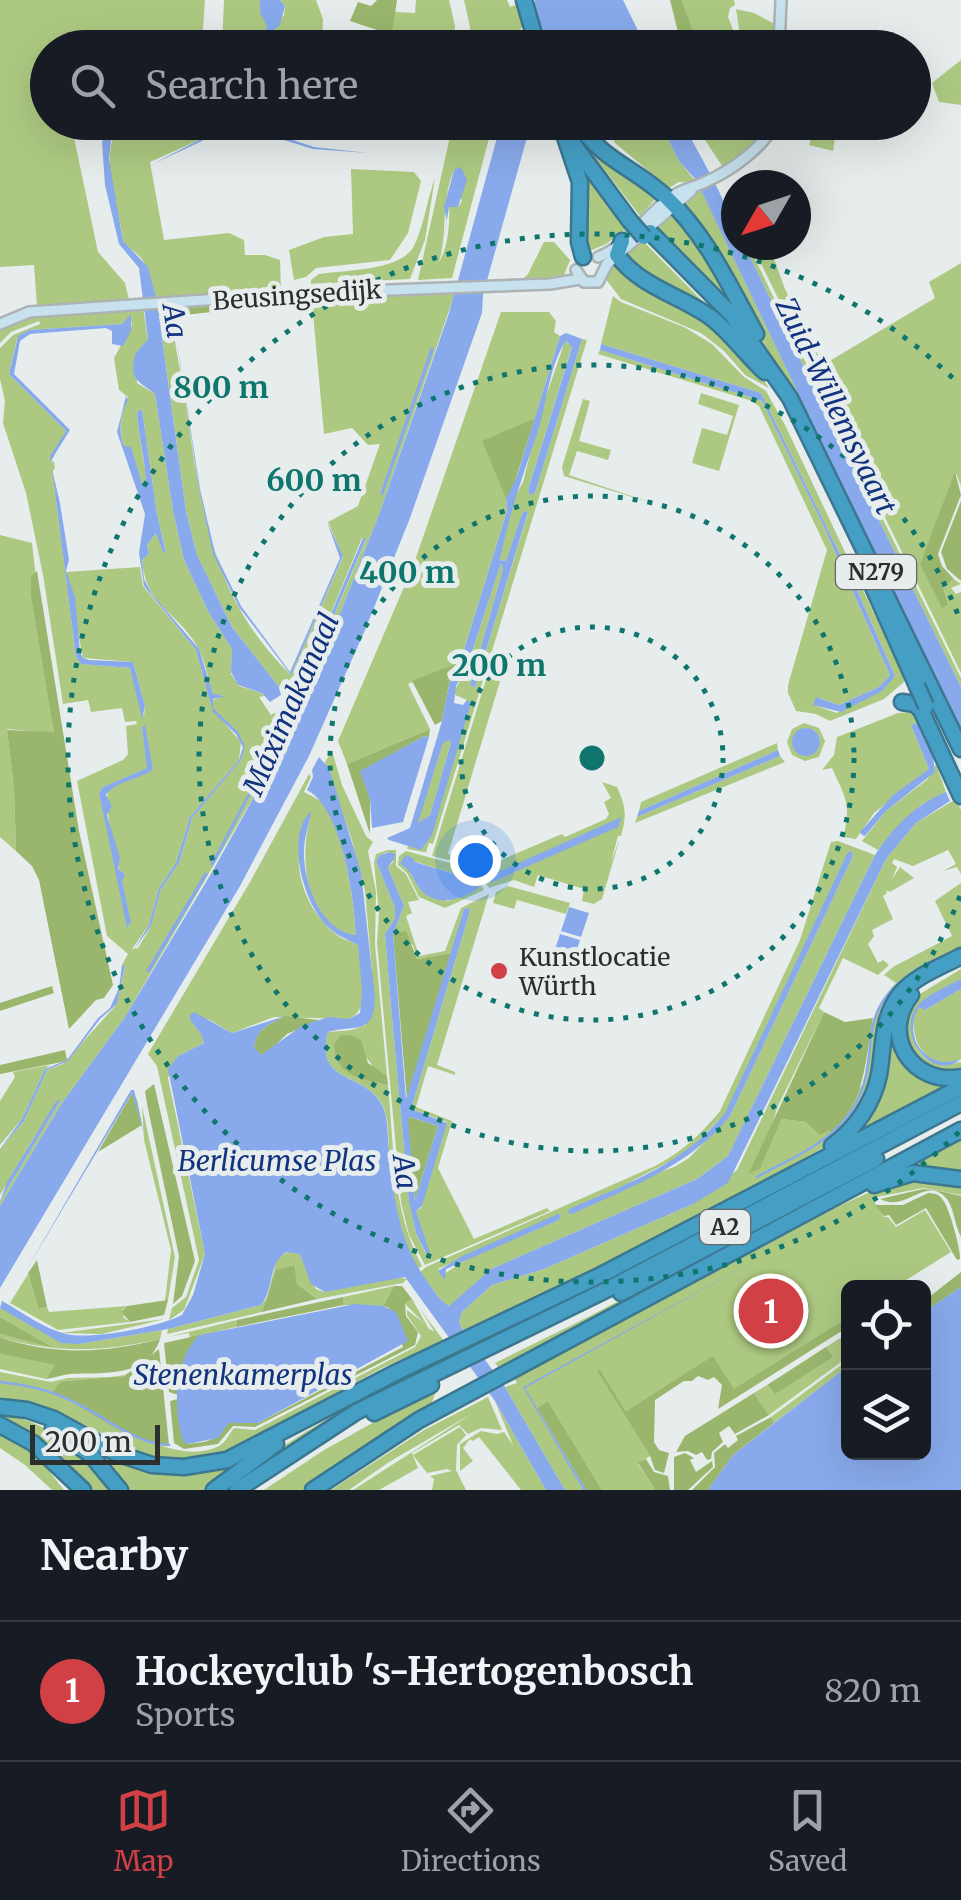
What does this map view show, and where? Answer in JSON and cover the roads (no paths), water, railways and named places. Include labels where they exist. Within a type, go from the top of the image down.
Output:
[{"type":"highway","points":[[522,3],[524,30]]},
{"type":"highway","points":[[522,3],[532,30]]},
{"type":"highway","name":"N279","points":[[566,140],[580,182],[579,242],[584,266]]},
{"type":"highway","name":"N279","points":[[572,140],[596,178],[716,308],[772,376],[815,446],[931,702],[961,780]]},
{"type":"highway","name":"N279","points":[[584,140],[633,218]]},
{"type":"highway","name":"N279","points":[[591,140],[604,154],[677,204],[709,246],[777,369],[772,376]]},
{"type":"highway","name":"N279","points":[[620,248],[644,282],[690,304],[722,326],[772,376],[841,516],[917,686],[961,749]]},
{"type":"highway","points":[[902,700],[922,688],[931,702]]},
{"type":"highway","points":[[902,700],[926,696],[961,766]]},
{"type":"highway","points":[[902,700],[921,710],[961,796]]},
{"type":"highway","name":"A2","points":[[799,1170],[844,1136],[868,1104],[879,1072],[887,1020],[900,994],[927,973],[961,956]]},
{"type":"highway","points":[[961,965],[912,994],[902,1008],[898,1032],[905,1056],[922,1072],[942,1079],[961,1077]]},
{"type":"highway","name":"A2","points":[[1,1407],[54,1419],[132,1460],[184,1468],[213,1464],[587,1282],[961,1086]]},
{"type":"highway","name":"A2","points":[[491,1352],[961,1104]]},
{"type":"highway","name":"A2","points":[[236,1490],[356,1412],[705,1250],[961,1114]]},
{"type":"highway","name":"A2","points":[[314,1489],[473,1390],[961,1130]]},
{"type":"highway","name":"A2","points":[[838,1198],[902,1175],[934,1174],[961,1179]]},
{"type":"highway","name":"A2","points":[[252,1490],[360,1420],[457,1367]]},
{"type":"highway","name":"A2","points":[[214,1490],[335,1405]]},
{"type":"highway","points":[[1,1407],[38,1420],[74,1441],[98,1462],[120,1490]]},
{"type":"highway","points":[[0,1425],[33,1443],[83,1490]]},
{"type":"highway","points":[[53,1460],[70,1490]]},
{"type":"street","points":[[780,30],[781,0]]},
{"type":"street","name":"Beusingsedijk","points":[[2,323],[28,312],[536,284],[620,248],[696,186],[711,180],[762,140]]},
{"type":"street","name":"Beusingsedijk","points":[[604,268],[620,248]]},
{"type":"street","points":[[584,266],[604,268],[598,282],[588,284],[584,266]]},
{"type":"water","points":[[260,0],[280,0],[285,6],[280,25],[274,30],[266,30]]},
{"type":"water","points":[[535,0],[623,0],[638,30],[528,30]]},
{"type":"water","points":[[111,140],[109,159],[123,241],[148,267],[157,301],[186,511],[197,555],[232,627],[279,687],[281,695],[270,702],[262,693],[238,685],[231,672],[232,649],[209,613],[184,560],[155,394],[136,378],[133,369],[135,354],[148,339],[139,268],[119,244],[105,185],[102,142]]},
{"type":"water","points":[[284,140],[368,153],[313,149]]},
{"type":"water","points":[[496,140],[526,140],[483,295],[482,313],[410,518],[309,756],[240,886],[0,1288],[0,1206],[62,1103],[125,1017],[260,786],[341,611],[449,313]]},
{"type":"water","points":[[668,140],[692,140],[721,197],[721,232],[696,180],[679,161]]},
{"type":"water","points":[[461,167],[467,180],[458,207],[449,207],[447,220],[444,207],[454,170]]},
{"type":"water","points":[[734,260],[751,260],[961,687],[961,733]]},
{"type":"water","points":[[131,314],[131,331],[123,346],[112,344],[112,331],[106,328],[30,334],[20,341],[14,374],[70,430],[50,462],[66,431],[9,374],[18,336],[29,330],[122,324]]},
{"type":"water","points":[[173,316],[200,489],[215,553],[241,606],[290,672],[340,558],[327,522],[343,556],[291,675],[239,607],[213,554],[199,489]]},
{"type":"water","points":[[566,333],[582,339],[535,493],[530,495],[528,490],[572,347],[566,341],[555,363],[500,560],[506,561],[521,517],[524,511],[528,512],[475,687],[470,686],[503,569],[501,563],[468,664],[456,686],[454,703],[471,703],[432,835],[421,850],[387,838],[410,828],[450,680],[458,669],[507,511],[506,499],[517,476],[560,336]],"holes":[[[443,743],[451,743],[430,815],[418,823]]]},
{"type":"water","points":[[601,344],[761,393],[895,676],[882,691],[841,712],[813,705],[816,697],[839,705],[879,687],[890,675],[762,401],[600,350]]},
{"type":"water","points":[[431,347],[434,349],[383,495],[380,494]]},
{"type":"water","points":[[126,396],[122,440],[124,446],[131,447],[146,486],[137,412],[142,409],[166,553],[156,533],[147,545],[149,554],[142,560],[144,579],[199,649],[213,694],[226,696],[213,699],[213,708],[238,732],[245,746],[241,760],[192,818],[179,863],[161,889],[151,926],[133,951],[149,925],[159,888],[176,863],[190,817],[239,760],[243,747],[236,734],[213,712],[196,650],[144,586],[139,553],[145,514],[117,432]]},
{"type":"water","points":[[52,469],[69,560],[66,571],[75,597],[80,652],[89,660],[133,662],[145,706],[142,719],[130,668],[81,664],[76,657]]},
{"type":"water","points":[[363,538],[366,539],[305,684],[302,683]]},
{"type":"water","points":[[917,723],[933,757],[935,772],[862,835],[860,832],[893,795],[929,769],[911,725]]},
{"type":"water","points":[[145,725],[153,769],[116,786],[106,795],[112,806],[107,815],[120,858],[118,869],[125,874],[122,881],[131,922],[127,928],[99,793],[103,787],[147,768],[142,727]]},
{"type":"water","points":[[806,728],[816,732],[820,742],[816,752],[806,756],[796,752],[792,742],[796,732]]},
{"type":"water","points":[[429,737],[403,822],[372,828],[370,799],[360,771]]},
{"type":"water","points":[[276,741],[213,866],[210,865]]},
{"type":"water","points":[[778,750],[780,756],[637,817],[639,811]]},
{"type":"water","name":"Berlicumse Plas","points":[[319,757],[329,768],[361,872],[375,998],[367,1024],[328,1032],[328,1061],[343,1076],[374,1094],[382,1105],[404,1237],[419,1269],[449,1306],[491,1269],[697,1179],[728,1156],[875,855],[915,810],[946,792],[950,801],[916,823],[886,859],[728,1183],[693,1204],[544,1269],[492,1285],[462,1312],[459,1322],[463,1330],[505,1387],[565,1490],[546,1490],[495,1401],[405,1277],[325,1292],[311,1284],[300,1254],[287,1252],[276,1263],[261,1305],[168,1329],[79,1344],[61,1343],[0,1308],[2,1301],[50,1328],[77,1335],[125,1331],[182,1315],[193,1295],[205,1254],[168,1069],[178,1056],[204,1043],[190,1015],[194,1012],[232,1033],[285,1016],[258,1036],[254,1047],[261,1055],[303,1025],[329,1017],[349,1019],[360,1013],[358,945],[325,924],[310,900],[300,868],[299,836],[311,811],[304,851],[316,904],[333,925],[356,935],[349,877],[337,834],[319,800],[307,790]]},
{"type":"water","points":[[622,817],[618,827],[489,880],[489,876]]},
{"type":"water","points":[[851,851],[853,856],[730,1116],[696,1149],[657,1174],[568,1213],[569,1209],[673,1159],[725,1113]]},
{"type":"water","points":[[380,855],[396,855],[388,868],[404,906],[393,934],[406,1099],[464,909],[470,911],[412,1106],[447,1123],[422,1206],[416,1211],[430,1253],[427,1255],[416,1233],[409,1202],[385,934],[395,918],[395,908],[376,861]],"holes":[[[410,1117],[438,1126],[415,1200],[408,1120]]]},
{"type":"water","points":[[405,855],[415,862],[474,880],[479,887],[458,898],[433,899],[400,864]]},
{"type":"water","points":[[205,872],[208,874],[149,973],[146,971]]},
{"type":"water","points":[[569,907],[589,913],[581,937],[561,931]]},
{"type":"water","points":[[560,934],[580,940],[572,965],[552,959]]},
{"type":"water","points":[[122,965],[125,966],[117,1004],[100,1019],[68,1061],[47,1070],[24,1121],[0,1149],[22,1119],[45,1069],[67,1060],[98,1018],[110,1008],[119,988]]},
{"type":"water","points":[[961,979],[961,989],[925,1010],[919,1007],[914,1018],[915,1040],[928,1056],[949,1062],[961,1059],[950,1065],[938,1065],[919,1051],[913,1040],[911,1027],[913,1014],[924,999]]},
{"type":"water","points":[[131,1090],[134,1090],[144,1134],[132,1093],[24,1274]]},
{"type":"water","points":[[57,1100],[60,1101],[0,1201],[7,1182]]},
{"type":"water","points":[[558,1214],[559,1220],[446,1269],[445,1280],[438,1271],[462,1256]]},
{"type":"water","points":[[769,1253],[525,1388],[583,1490],[523,1387]]},
{"type":"water","points":[[961,1287],[961,1490],[708,1490],[733,1455],[841,1371],[841,1460],[931,1460],[931,1307]]},
{"type":"water","name":"Stenenkamerplas","points":[[355,1304],[383,1306],[396,1312],[408,1341],[258,1423],[229,1423],[218,1438],[184,1442],[177,1401],[180,1371],[191,1345],[200,1335]]},
{"type":"waterway","points":[[757,1177],[817,1144],[847,1117],[860,1095],[875,1017],[884,999],[901,981],[929,962]]},
{"type":"waterway","points":[[0,1382],[58,1395],[132,1435],[169,1445]]},
{"type":"place","name":"Kunstlocatie Würth","points":[[499,971]]},
{"type":"place","name":"Hockeyclub 's-Hertogenbosch","points":[[771,1311]]},
{"type":"water label","name":"Aa","points":[[175,321]]},
{"type":"water label","name":"Zuid-Willemsvaart","points":[[836,406]]},
{"type":"water label","name":"Máximakanaal","points":[[291,704]]},
{"type":"water label","name":"Aa","points":[[405,1172]]}]
